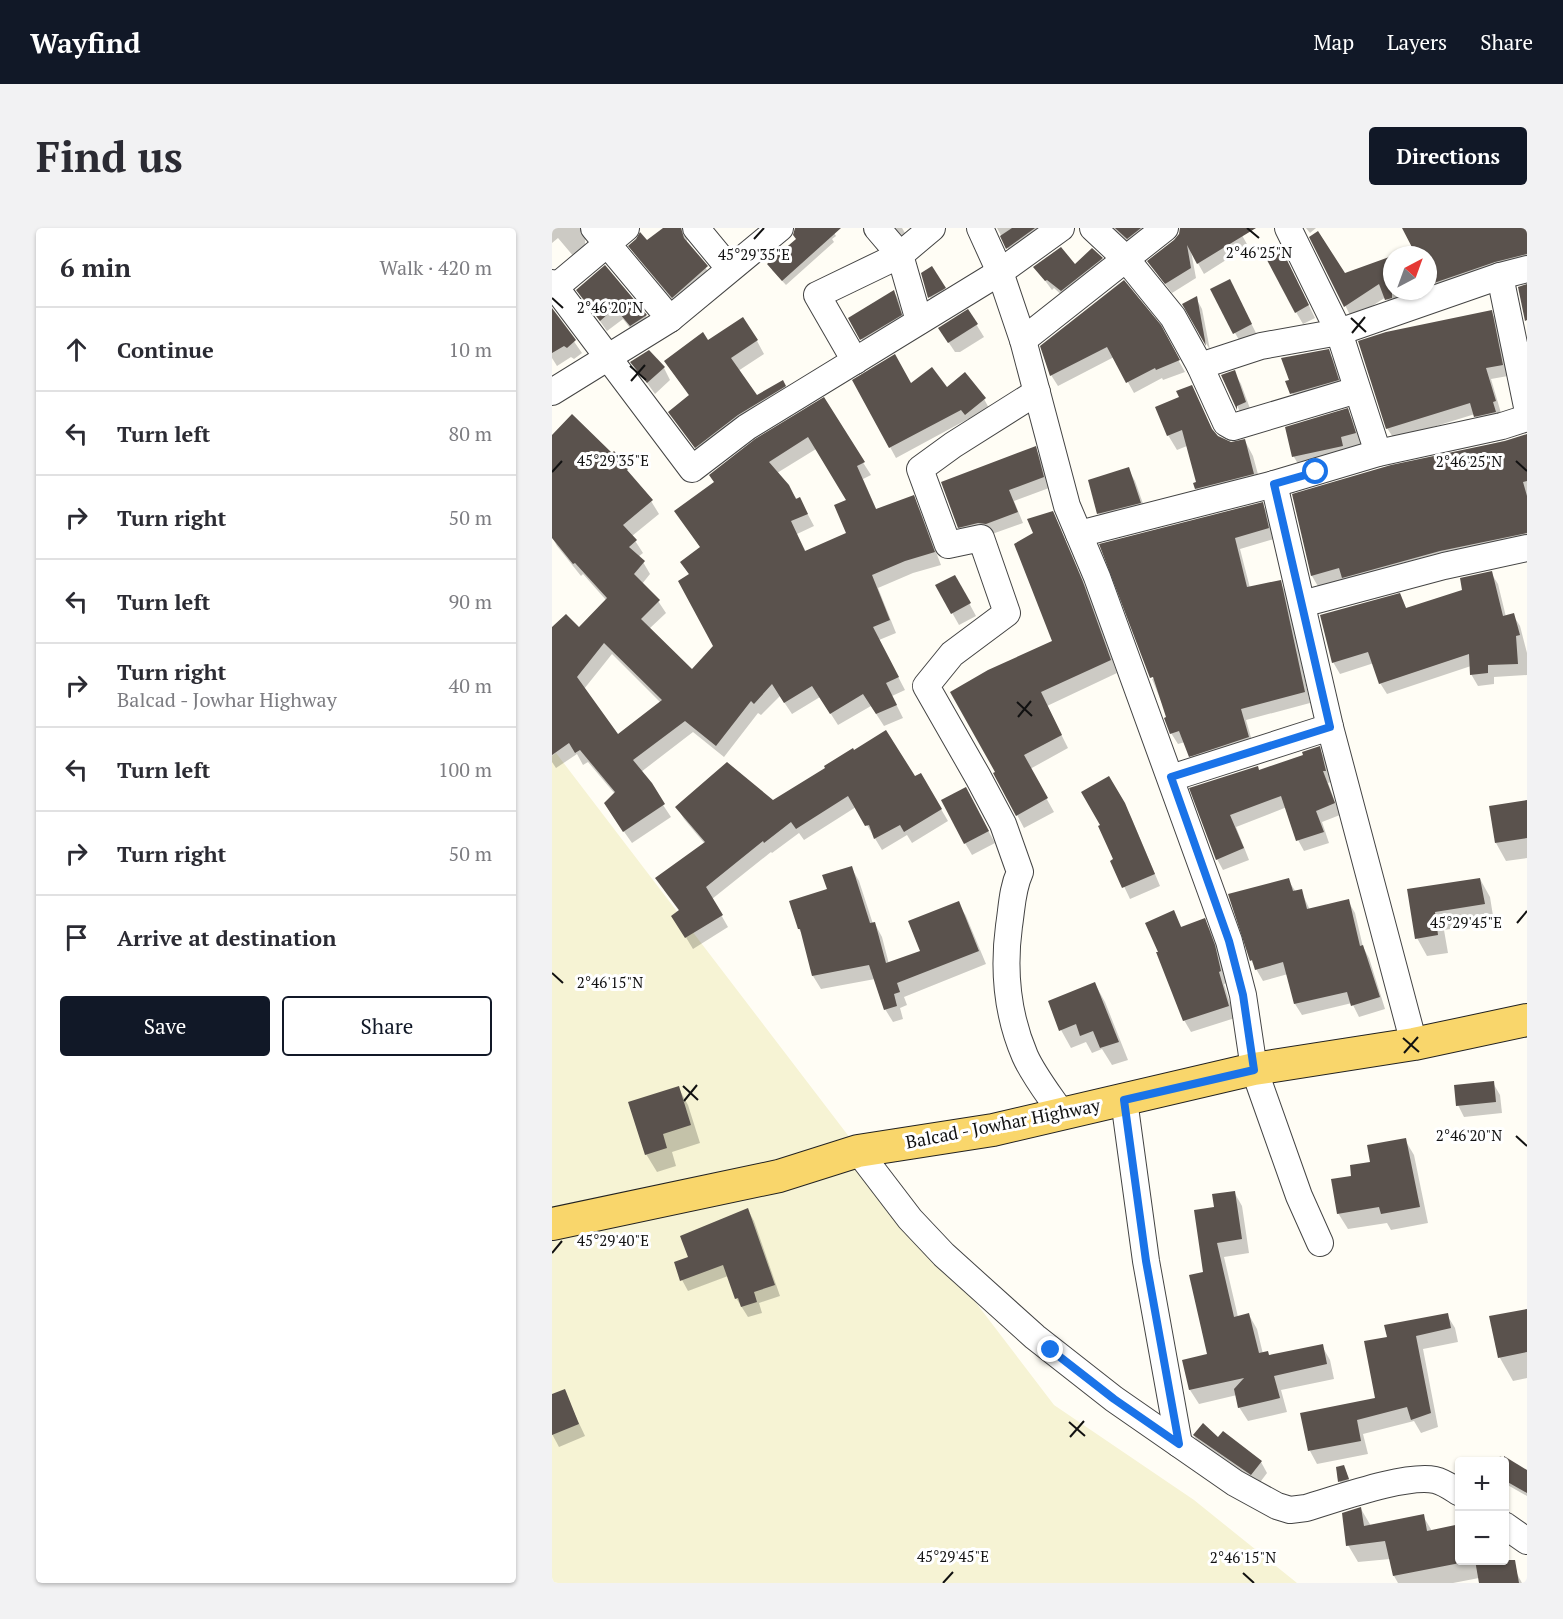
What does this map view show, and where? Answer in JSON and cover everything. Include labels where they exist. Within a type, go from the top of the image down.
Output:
[{"type":"main road","name":"Balcad - Jowhar Highway","points":[[552,1224],[779,1176],[858,1151],[993,1130],[1254,1070],[1414,1044],[1527,1020]]},
{"type":"street","points":[[626,228],[601,236],[553,287],[609,357],[692,470],[747,427],[1000,272],[1061,228]]},
{"type":"street","points":[[696,228],[729,268]]},
{"type":"street","points":[[552,392],[670,319],[780,228]]},
{"type":"street","points":[[877,228],[900,255],[919,321]]},
{"type":"street","points":[[855,361],[817,295],[900,255],[932,228]]},
{"type":"street","points":[[980,228],[1000,272],[1023,340],[1067,506],[1097,577],[1229,941],[1243,995],[1254,1070],[1295,1186],[1320,1243]]},
{"type":"street","points":[[1093,228],[1126,259],[1173,317],[1200,366],[1226,423],[1233,427],[1357,390]]},
{"type":"street","points":[[1023,340],[1165,228]]},
{"type":"street","points":[[1298,231],[1339,332],[1378,453]]},
{"type":"street","points":[[601,236],[670,319]]},
{"type":"street","points":[[1200,366],[1261,346],[1339,332],[1500,276],[1527,269]]},
{"type":"street","points":[[1500,276],[1527,407]]},
{"type":"street","points":[[1037,392],[953,445],[920,469],[948,545],[981,538],[1007,613],[952,654],[926,686],[1003,825],[1020,872],[1015,883],[1006,949],[1006,992],[1025,1058],[1062,1114]]},
{"type":"street","points":[[1079,534],[1274,484],[1378,453],[1502,426],[1527,418]]},
{"type":"street","points":[[1274,484],[1330,727],[1414,1044]]},
{"type":"street","points":[[1302,604],[1444,566],[1527,548]]},
{"type":"street","points":[[1171,777],[1330,727]]},
{"type":"street","points":[[1124,1100],[1146,1261],[1179,1444]]},
{"type":"street","points":[[858,1151],[910,1219],[944,1255],[1035,1337],[1114,1399],[1235,1483],[1277,1506],[1290,1510],[1306,1508],[1400,1482],[1434,1480],[1455,1490]]},
{"type":"street","points":[[1509,1528],[1527,1541]]},
{"type":"shaded area","points":[[556,753],[1054,1405],[1194,1500],[1297,1583],[552,1583],[552,756]]},
{"type":"building","points":[[663,228],[681,228],[684,238],[708,266],[672,298],[628,246],[640,232],[647,240]]},
{"type":"building","points":[[795,228],[841,228],[782,281],[767,264],[796,239],[793,235]]},
{"type":"building","points":[[1012,228],[1035,228],[1006,249],[1000,236]]},
{"type":"building","points":[[1115,228],[1141,228],[1127,239]]},
{"type":"building","points":[[1180,228],[1256,228],[1197,264],[1187,245],[1191,268],[1165,284],[1147,261],[1174,240]]},
{"type":"building","points":[[1402,228],[1527,228],[1527,254],[1495,262],[1437,282],[1437,246],[1411,246]]},
{"type":"building","points":[[1318,231],[1345,273],[1383,259],[1383,295],[1379,284],[1344,307],[1309,237]]},
{"type":"building","points":[[1061,247],[1075,264],[1092,248],[1103,258],[1061,291],[1047,280],[1045,281],[1033,267]]},
{"type":"building","points":[[1283,252],[1309,305],[1295,313],[1267,260]]},
{"type":"building","points":[[605,265],[647,315],[630,326],[615,308],[600,321],[576,290]]},
{"type":"building","points":[[932,266],[946,288],[928,298],[921,273]]},
{"type":"building","points":[[1230,279],[1252,324],[1233,334],[1210,289]]},
{"type":"building","points":[[1124,280],[1161,325],[1180,360],[1156,370],[1155,368],[1126,383],[1107,347],[1050,376],[1040,346]]},
{"type":"building","points":[[1527,284],[1527,320],[1525,321],[1518,287]]},
{"type":"building","points":[[894,290],[902,315],[860,340],[848,318]]},
{"type":"building","points":[[1197,296],[1206,346],[1182,304]]},
{"type":"building","points":[[552,308],[576,340],[567,348],[564,346],[552,353]]},
{"type":"building","points":[[968,309],[978,324],[948,343],[938,328]]},
{"type":"building","points":[[1492,310],[1503,365],[1486,368],[1496,401],[1493,402],[1496,412],[1474,417],[1470,403],[1386,429],[1358,341],[1386,332]]},
{"type":"building","points":[[743,317],[758,340],[731,358],[757,395],[783,380],[786,386],[738,415],[695,448],[668,412],[689,395],[664,361],[703,332],[708,340]]},
{"type":"building","points":[[1329,349],[1339,380],[1290,394],[1285,381],[1289,380],[1281,358]]},
{"type":"building","points":[[649,350],[665,367],[647,383],[630,362]]},
{"type":"building","points":[[895,354],[911,383],[932,367],[947,387],[965,372],[986,398],[965,415],[961,410],[889,448],[852,380]]},
{"type":"building","points":[[1235,370],[1246,402],[1237,406],[1237,410],[1221,375]]},
{"type":"building","points":[[1192,385],[1212,429],[1218,436],[1231,442],[1245,439],[1254,474],[1195,489],[1193,483],[1196,482],[1182,430],[1167,436],[1155,407],[1179,397],[1176,391]]},
{"type":"building","points":[[824,397],[865,462],[857,466],[876,509],[914,495],[935,552],[905,561],[872,575],[890,620],[873,627],[899,677],[886,683],[897,705],[876,714],[863,694],[830,714],[812,686],[784,703],[772,684],[754,704],[751,701],[716,746],[685,721],[633,760],[652,783],[665,804],[623,832],[604,803],[615,792],[580,750],[575,753],[569,743],[552,755],[552,627],[566,614],[579,627],[607,598],[575,563],[573,564],[552,538],[552,435],[572,414],[612,453],[614,451],[630,467],[627,470],[653,500],[623,525],[637,540],[629,547],[645,561],[634,574],[660,600],[641,619],[692,669],[713,646],[678,581],[689,574],[680,562],[700,547],[674,511],[714,482],[709,475],[755,439]],"holes":[[[808,437],[846,500],[834,505],[846,533],[805,551],[791,521],[808,514],[800,497],[796,499],[789,485],[769,462]],[[604,643],[662,700],[618,734],[577,677]]]},
{"type":"building","points":[[1348,408],[1356,433],[1341,437],[1343,446],[1292,457],[1285,427]]},
{"type":"building","points":[[1527,434],[1527,481],[1523,482],[1527,496],[1527,533],[1440,551],[1342,578],[1339,568],[1311,576],[1292,494],[1391,465],[1505,441]]},
{"type":"building","points":[[1036,446],[1044,477],[1009,490],[1018,512],[986,524],[978,523],[958,528],[941,482]]},
{"type":"building","points":[[1129,467],[1141,503],[1097,514],[1088,480]]},
{"type":"building","points":[[1263,502],[1269,528],[1235,538],[1247,587],[1281,580],[1305,692],[1241,709],[1249,737],[1189,757],[1179,731],[1170,734],[1153,677],[1150,678],[1099,544]]},
{"type":"building","points":[[1053,511],[1083,582],[1111,660],[1041,692],[1062,735],[1024,755],[1048,798],[1016,816],[993,773],[995,772],[950,692],[988,670],[1052,641],[1014,544],[1033,533],[1027,519]]},
{"type":"building","points":[[1492,571],[1503,616],[1514,613],[1520,635],[1516,636],[1518,664],[1488,665],[1488,673],[1470,675],[1469,654],[1379,684],[1368,652],[1332,663],[1320,615],[1400,593],[1406,608],[1462,590],[1460,578]]},
{"type":"building","points":[[955,575],[971,603],[951,614],[935,585]]},
{"type":"building","points":[[886,730],[915,776],[921,773],[942,809],[904,832],[900,825],[874,839],[869,825],[865,826],[848,796],[796,829],[791,822],[764,843],[763,841],[706,887],[723,915],[685,938],[671,916],[679,910],[655,878],[705,842],[675,807],[727,762],[773,800],[853,748],[854,750]]},
{"type":"building","points":[[1320,746],[1326,771],[1323,771],[1335,803],[1316,811],[1324,832],[1296,841],[1281,796],[1230,815],[1244,848],[1216,860],[1189,788],[1258,766],[1259,770],[1303,755],[1302,752]]},
{"type":"building","points":[[1109,776],[1125,803],[1155,874],[1122,888],[1110,861],[1113,859],[1098,826],[1100,825],[1081,792]]},
{"type":"building","points":[[966,787],[989,831],[964,844],[941,800]]},
{"type":"building","points":[[1527,800],[1527,838],[1495,843],[1489,806]]},
{"type":"building","points":[[852,866],[870,923],[875,922],[886,963],[920,951],[908,921],[959,901],[979,951],[897,983],[900,992],[894,994],[897,1006],[884,1010],[869,965],[812,976],[800,929],[798,929],[789,901],[827,889],[822,875]]},
{"type":"building","points":[[1289,878],[1293,891],[1302,889],[1307,909],[1349,899],[1360,946],[1363,945],[1380,997],[1351,1006],[1347,992],[1294,1004],[1283,962],[1255,970],[1228,894]]},
{"type":"building","points":[[1480,878],[1485,904],[1435,912],[1438,935],[1415,939],[1407,889]]},
{"type":"building","points":[[1174,910],[1181,927],[1205,918],[1215,945],[1221,971],[1219,972],[1229,1006],[1183,1021],[1145,923]]},
{"type":"building","points":[[1095,982],[1119,1042],[1100,1048],[1093,1031],[1080,1036],[1076,1024],[1059,1031],[1048,1001]]},
{"type":"building","points":[[1494,1081],[1496,1102],[1456,1106],[1454,1085]]},
{"type":"building","points":[[679,1086],[691,1125],[663,1134],[667,1148],[645,1155],[628,1102]]},
{"type":"building","points":[[1406,1138],[1420,1207],[1381,1214],[1379,1207],[1337,1214],[1331,1179],[1351,1176],[1350,1165],[1370,1162],[1367,1145]]},
{"type":"building","points":[[1235,1191],[1242,1239],[1217,1243],[1234,1317],[1249,1313],[1259,1353],[1268,1351],[1269,1355],[1323,1344],[1327,1364],[1274,1376],[1280,1398],[1238,1408],[1234,1389],[1244,1378],[1189,1390],[1182,1360],[1207,1354],[1189,1275],[1203,1272],[1194,1210],[1214,1207],[1212,1194]]},
{"type":"building","points":[[748,1208],[775,1285],[754,1292],[757,1302],[741,1307],[738,1298],[735,1299],[723,1265],[680,1281],[674,1262],[688,1257],[680,1236]]},
{"type":"building","points":[[1527,1309],[1527,1352],[1498,1358],[1489,1316]]},
{"type":"building","points":[[1448,1313],[1451,1328],[1416,1336],[1431,1413],[1411,1420],[1407,1407],[1357,1420],[1361,1441],[1308,1451],[1300,1413],[1375,1398],[1364,1341],[1387,1337],[1384,1325]]},
{"type":"building","points":[[565,1389],[579,1424],[552,1435],[552,1394]]},
{"type":"building","points":[[1203,1423],[1218,1437],[1223,1431],[1262,1461],[1251,1475],[1193,1435]]},
{"type":"building","points":[[1509,1459],[1527,1470],[1527,1493],[1509,1483]]},
{"type":"building","points":[[1344,1465],[1349,1479],[1338,1482],[1336,1467]]},
{"type":"building","points":[[1361,1507],[1364,1526],[1424,1514],[1427,1531],[1455,1525],[1455,1564],[1393,1576],[1385,1541],[1346,1546],[1342,1513]]},
{"type":"building","points":[[1509,1560],[1515,1560],[1519,1583],[1479,1583],[1476,1565],[1509,1565]]},
{"type":"route","points":[[1051,1350],[1114,1399],[1179,1444],[1146,1261],[1124,1100],[1254,1070],[1243,995],[1229,941],[1171,777],[1330,727],[1274,484],[1316,472]]}]
